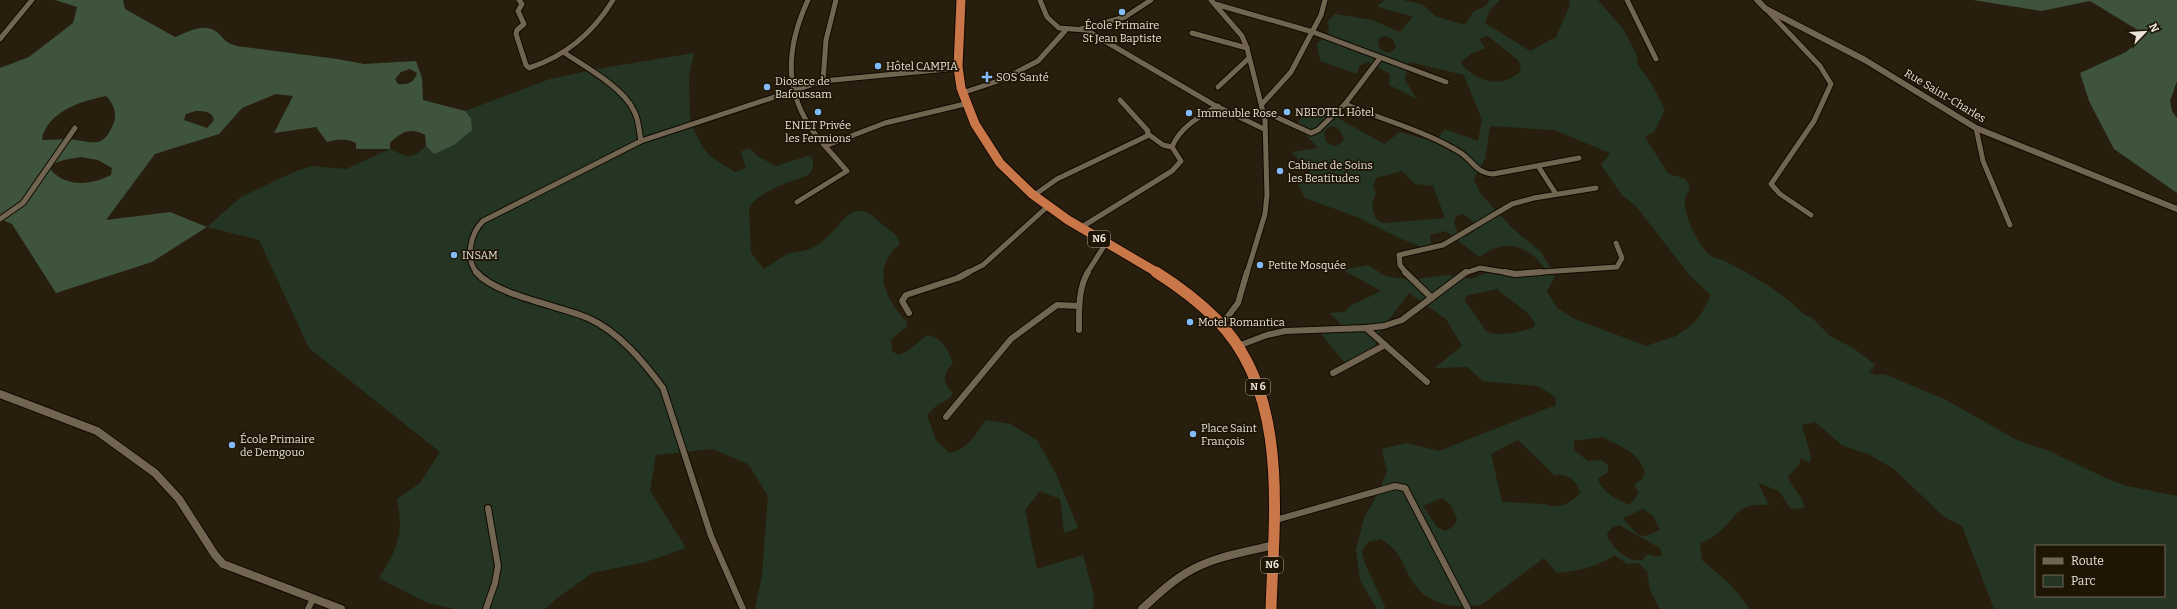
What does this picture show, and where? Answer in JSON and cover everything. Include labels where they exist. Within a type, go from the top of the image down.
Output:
[{"type":"highway","name":"N6","points":[[963,2],[958,68],[962,93],[986,143],[995,158],[1011,178],[1047,207],[1079,228],[1175,283],[1222,324]]},
{"type":"highway","name":"N 6","points":[[1222,324],[1238,346],[1250,369],[1263,400],[1272,458]]},
{"type":"highway","name":"N6","points":[[1271,609],[1273,545],[1272,458]]},
{"type":"street","points":[[0,39],[32,0]]},
{"type":"street","points":[[520,0],[522,4],[518,11],[524,26],[517,30],[516,34],[527,67],[536,66],[563,52],[593,30],[613,0]]},
{"type":"street","points":[[797,202],[847,171],[826,146],[816,138],[806,122],[791,79],[791,49],[808,0]]},
{"type":"street","points":[[823,81],[823,53],[830,18],[836,0]]},
{"type":"street","points":[[1040,0],[1044,14],[1051,22],[1065,31],[1081,29],[1125,18],[1151,0]]},
{"type":"street","points":[[1262,104],[1292,72],[1321,15],[1325,0]]},
{"type":"street","points":[[1627,0],[1656,60]]},
{"type":"street","name":"Rue Saint-Charles","points":[[1757,0],[1766,9],[1865,60],[1976,128],[2177,209]]},
{"type":"street","points":[[1213,2],[1313,32],[1446,82]]},
{"type":"street","points":[[1213,2],[1242,36],[1247,48],[1263,111],[1267,195],[1265,214],[1238,303],[1222,324]]},
{"type":"street","points":[[1766,9],[1820,66],[1831,84],[1814,121],[1770,184],[1780,194],[1811,215]]},
{"type":"street","points":[[1081,29],[1218,106],[1264,129]]},
{"type":"street","points":[[962,93],[1002,80],[1038,61],[1065,31]]},
{"type":"street","points":[[1192,32],[1247,48]]},
{"type":"street","points":[[563,52],[608,83],[634,109],[641,141]]},
{"type":"street","points":[[1218,87],[1249,58]]},
{"type":"street","points":[[1263,111],[1309,132],[1314,132],[1345,104],[1380,58]]},
{"type":"street","points":[[743,609],[711,536],[663,388],[648,366],[609,331],[591,319],[569,310],[516,294],[484,280],[472,266],[470,251],[472,234],[477,226],[487,218],[641,141],[823,81],[958,68]]},
{"type":"street","points":[[1079,228],[1172,171],[1181,161],[1172,147],[1163,145],[1148,134],[1120,100]]},
{"type":"street","points":[[826,146],[892,121],[966,104]]},
{"type":"street","points":[[1345,104],[1461,153],[1477,171],[1483,174],[1493,174],[1580,158]]},
{"type":"street","points":[[1172,147],[1178,135],[1187,126],[1218,106]]},
{"type":"street","points":[[0,219],[23,203],[75,128]]},
{"type":"street","points":[[1976,128],[1983,161],[2010,225]]},
{"type":"street","points":[[1033,196],[1057,179],[1148,134]]},
{"type":"street","points":[[1538,166],[1556,194]]},
{"type":"street","points":[[1432,298],[1402,268],[1398,261],[1399,255],[1443,245],[1488,220],[1502,209],[1512,204],[1556,194],[1596,188]]},
{"type":"street","points":[[909,313],[902,301],[906,295],[958,278],[983,265],[1047,207]]},
{"type":"street","points":[[1079,330],[1079,306],[1085,278],[1106,243]]},
{"type":"street","points":[[1238,346],[1272,333],[1285,331],[1341,331],[1366,328],[1402,320],[1460,276],[1480,268],[1515,274],[1617,267],[1622,263],[1623,258],[1616,243]]},
{"type":"street","points":[[946,417],[1011,339],[1057,305],[1079,306]]},
{"type":"street","points":[[1366,328],[1427,382]]},
{"type":"street","points":[[1333,373],[1385,345]]},
{"type":"street","points":[[0,394],[97,431],[130,454],[160,478],[179,499],[215,555],[223,564],[341,609]]},
{"type":"street","points":[[1272,521],[1395,486],[1405,488],[1468,609]]},
{"type":"street","points":[[486,609],[495,583],[498,566],[488,508]]},
{"type":"street","points":[[1142,609],[1170,584],[1194,569],[1210,562],[1273,545]]},
{"type":"street","points":[[308,609],[313,599]]},
{"type":"green space","points":[[55,0],[123,0],[125,9],[175,37],[196,29],[207,28],[217,32],[227,42],[237,46],[364,64],[416,61],[422,78],[423,100],[465,111],[471,118],[472,130],[454,145],[434,154],[426,146],[425,135],[415,131],[406,132],[398,136],[390,143],[390,149],[356,149],[356,143],[349,140],[327,142],[316,127],[274,133],[293,96],[276,94],[242,108],[219,134],[155,154],[106,220],[170,212],[207,227],[152,262],[56,293],[12,224],[0,219],[0,68],[29,57],[73,23],[77,7]],"holes":[[[410,69],[417,73],[410,83],[398,84],[395,79],[401,72]],[[106,96],[111,102],[115,111],[115,118],[106,137],[101,141],[96,142],[68,139],[43,140],[42,138],[51,121],[67,109],[86,101]],[[196,111],[205,111],[210,113],[214,120],[207,128],[184,120],[186,114]],[[81,157],[98,160],[112,168],[111,175],[87,183],[64,180],[51,170],[52,164]]]},
{"type":"green space","points":[[1385,0],[1403,0],[1422,4],[1435,16],[1465,25],[1473,12],[1487,5],[1489,0],[1500,0],[1490,10],[1485,23],[1530,51],[1556,37],[1570,5],[1569,0],[1598,0],[1623,29],[1636,53],[1638,65],[1651,83],[1665,110],[1654,132],[1645,137],[1667,172],[1683,178],[1688,183],[1689,190],[1685,200],[1686,213],[1697,239],[1707,252],[1713,257],[1725,261],[1778,292],[1806,316],[1811,317],[1830,336],[1853,348],[1873,363],[1875,365],[1869,372],[1876,375],[1884,374],[1944,399],[2017,440],[2049,451],[2110,480],[2127,486],[2177,496],[2177,609],[1994,609],[1962,526],[1943,516],[1894,469],[1868,454],[1843,446],[1815,422],[1802,425],[1811,457],[1810,463],[1801,458],[1799,465],[1788,477],[1800,495],[1804,508],[1791,509],[1779,491],[1758,483],[1769,505],[1758,505],[1744,508],[1735,515],[1717,534],[1700,544],[1702,560],[1730,584],[1750,609],[1660,609],[1650,590],[1647,571],[1638,563],[1627,564],[1615,555],[1601,563],[1587,568],[1557,573],[1544,558],[1482,604],[1471,606],[1453,606],[1436,601],[1421,592],[1410,578],[1399,555],[1381,539],[1368,542],[1362,551],[1365,564],[1386,609],[1377,609],[1360,580],[1356,550],[1364,518],[1377,495],[1387,472],[1382,449],[1406,443],[1439,451],[1556,405],[1555,397],[1538,386],[1483,381],[1467,367],[1435,368],[1462,346],[1446,319],[1409,293],[1378,334],[1375,347],[1345,363],[1316,328],[1341,324],[1330,313],[1345,312],[1350,306],[1381,291],[1343,270],[1368,265],[1385,276],[1410,280],[1447,275],[1471,279],[1488,272],[1545,269],[1533,255],[1516,247],[1503,246],[1491,250],[1479,257],[1446,231],[1430,235],[1432,251],[1399,238],[1357,217],[1305,198],[1298,184],[1312,175],[1292,152],[1318,148],[1296,124],[1310,109],[1329,113],[1384,144],[1400,132],[1435,142],[1445,129],[1478,141],[1482,120],[1464,75],[1409,62],[1405,80],[1417,99],[1389,85],[1390,74],[1368,62],[1359,66],[1357,74],[1320,61],[1317,44],[1329,32],[1328,21],[1335,14],[1372,20],[1400,32],[1413,17],[1377,6]],"holes":[[[1386,36],[1393,40],[1396,47],[1393,51],[1388,53],[1380,49],[1378,42],[1379,38]],[[1488,36],[1519,61],[1521,71],[1506,80],[1491,82],[1476,76],[1462,65],[1461,62],[1471,54],[1485,48],[1479,39]],[[1333,126],[1340,131],[1344,139],[1340,144],[1334,146],[1326,142],[1324,134],[1326,129]],[[1490,126],[1554,130],[1610,153],[1601,165],[1622,195],[1636,206],[1690,276],[1711,295],[1703,311],[1693,324],[1676,336],[1646,346],[1575,319],[1557,308],[1547,291],[1555,276],[1541,252],[1512,228],[1480,193],[1474,179],[1485,159]],[[1402,171],[1415,184],[1433,186],[1445,218],[1387,223],[1378,220],[1373,212],[1373,202],[1376,193],[1373,187],[1376,178]],[[1463,214],[1480,227],[1466,236],[1457,231],[1454,222],[1456,216]],[[1498,289],[1520,306],[1530,316],[1535,326],[1525,331],[1503,334],[1496,334],[1486,331],[1465,301],[1465,297],[1468,295]],[[1602,437],[1628,450],[1634,455],[1639,460],[1645,473],[1642,479],[1634,485],[1639,493],[1630,505],[1611,495],[1600,484],[1598,479],[1608,472],[1608,465],[1601,460],[1588,461],[1574,450],[1574,441]],[[1518,440],[1555,476],[1563,475],[1571,478],[1577,485],[1580,493],[1573,500],[1559,506],[1502,502],[1491,454]],[[1442,498],[1451,505],[1457,519],[1453,527],[1445,531],[1437,527],[1423,506]],[[1643,509],[1653,516],[1660,530],[1646,536],[1638,535],[1623,518]],[[1619,525],[1660,548],[1662,555],[1656,557],[1648,554],[1642,560],[1633,560],[1625,556],[1617,549],[1610,541],[1607,533],[1613,527]]]},
{"type":"green space","points":[[1973,0],[2177,0],[2177,81],[2170,101],[2172,111],[2177,118],[2177,193],[2114,149],[2089,101],[2080,73],[2126,52],[2146,35],[2090,1],[2041,11]]},
{"type":"green space","points":[[694,53],[689,77],[690,121],[703,148],[710,156],[735,172],[746,168],[741,153],[749,148],[759,157],[776,166],[808,156],[811,156],[813,161],[813,168],[809,174],[769,191],[757,199],[749,208],[751,253],[764,269],[788,254],[808,250],[814,247],[826,238],[847,216],[854,212],[862,211],[871,215],[895,234],[900,244],[891,253],[886,263],[883,273],[884,283],[892,303],[907,322],[906,327],[891,340],[892,351],[898,355],[909,350],[927,335],[937,338],[944,345],[953,363],[945,374],[945,381],[953,393],[950,398],[937,405],[927,415],[936,440],[950,453],[956,451],[962,448],[975,436],[986,420],[1010,424],[1037,440],[1057,476],[1078,528],[1064,533],[1060,499],[1040,491],[1025,510],[1037,569],[1083,555],[1094,596],[1093,609],[755,609],[762,575],[768,496],[748,464],[713,449],[656,455],[650,491],[686,548],[646,562],[592,573],[556,599],[545,609],[455,609],[427,603],[379,578],[391,558],[398,541],[400,522],[397,499],[420,483],[440,452],[309,348],[259,240],[207,227],[241,197],[294,172],[311,166],[346,169],[390,149],[405,156],[412,156],[426,146],[435,153],[471,118],[465,111],[550,79],[602,68]]},
{"type":"place","name":"École Primaire St Jean Baptiste","points":[[1122,12]]},
{"type":"place","name":"Hôtel CAMPIA","points":[[878,66]]},
{"type":"place","name":"SOS Santé","points":[[987,77]]},
{"type":"place","name":"Diosece de Bafoussam","points":[[767,87]]},
{"type":"place","name":"ENIET Privée les Fermions","points":[[818,112]]},
{"type":"place","name":"NBEOTEL Hôtel","points":[[1287,112]]},
{"type":"place","name":"Immeuble Rose","points":[[1189,113]]},
{"type":"place","name":"Cabinet de Soins les Beatitudes","points":[[1280,171]]},
{"type":"place","name":"INSAM","points":[[454,255]]},
{"type":"place","name":"Petite Mosquée","points":[[1260,265]]},
{"type":"place","name":"Motel Romantica","points":[[1190,322]]},
{"type":"place","name":"Place Saint François","points":[[1193,434]]},
{"type":"place","name":"École Primaire de Demgouo","points":[[232,445]]}]
